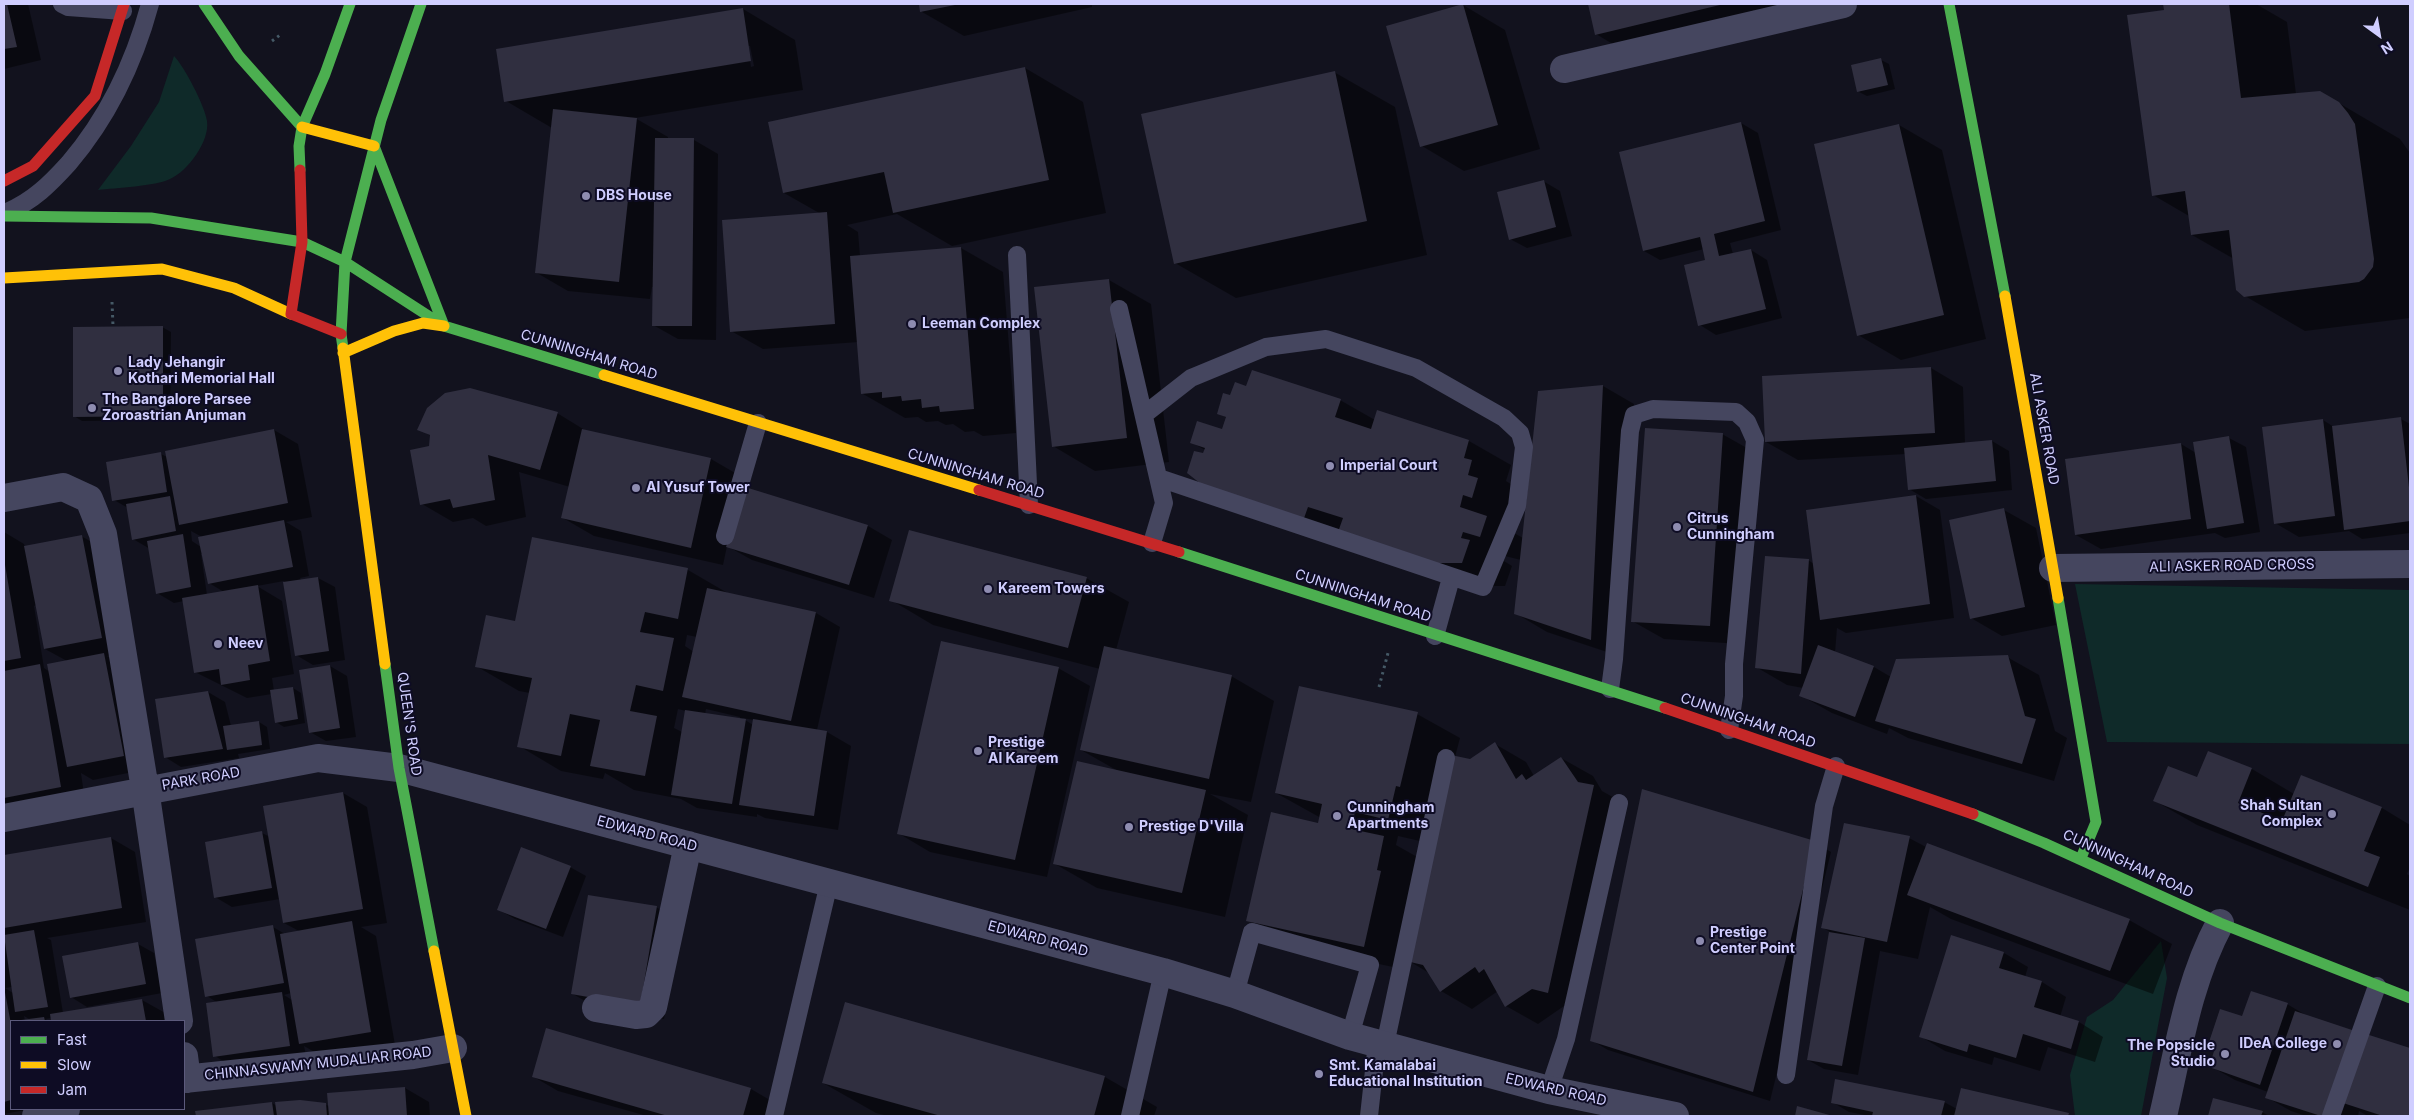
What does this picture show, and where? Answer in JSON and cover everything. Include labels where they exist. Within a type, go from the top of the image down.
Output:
[{"type":"main road","points":[[204,4],[239,56],[302,127],[374,146],[397,200],[404,225],[444,326],[422,323],[394,330],[343,352]]},
{"type":"main road","points":[[291,314],[302,242],[299,146],[302,127],[325,74],[350,4]]},
{"type":"main road","name":"QUEEN'S ROAD","points":[[421,4],[374,146],[345,262],[341,334],[399,768],[466,1116]]},
{"type":"main road","name":"ALI ASKER ROAD","points":[[1950,4],[2012,329],[2096,822],[2081,858]]},
{"type":"main road","points":[[4,181],[33,166],[95,96],[123,8]]},
{"type":"main road","name":"CUNNINGHAM ROAD","points":[[4,215],[151,218],[302,242],[345,262],[444,326],[1029,505],[1435,636],[1610,690],[1836,766],[1983,818],[2081,858],[2220,923],[2410,998]]},
{"type":"main road","points":[[4,278],[162,269],[234,288],[341,334]]},
{"type":"street","points":[[1564,70],[1843,4]]},
{"type":"street","points":[[4,498],[63,488],[89,500],[104,534],[145,789],[179,1020]]},
{"type":"street","name":"ALI ASKER ROAD CROSS","points":[[2053,568],[2410,564]]},
{"type":"street","name":"PARK ROAD","points":[[4,818],[145,789],[318,758],[399,768]]},
{"type":"street","name":"EDWARD ROAD","points":[[399,768],[1163,972],[1235,994],[1350,1036],[1549,1090],[1675,1116]]},
{"type":"street","points":[[596,1008],[636,1015],[646,1014],[653,1007],[688,845]]},
{"type":"street","points":[[2163,1116],[2186,1018],[2205,951],[2220,923]]},
{"type":"street","name":"CHINNASWAMY MUDALIAR ROAD","points":[[185,1071],[413,1055],[453,1048]]},
{"type":"street","points":[[36,1116],[62,1110]]},
{"type":"lane","points":[[62,4],[68,7],[123,8]]},
{"type":"lane","points":[[4,215],[23,205],[48,186],[91,137],[121,85],[132,60],[150,4]]},
{"type":"lane","points":[[1017,255],[1029,505]]},
{"type":"lane","points":[[1119,309],[1145,414],[1164,504],[1152,544]]},
{"type":"lane","points":[[1145,414],[1191,378],[1266,347],[1326,340],[1416,368],[1504,418],[1520,432],[1524,447],[1517,506],[1483,587],[1450,578],[1159,478]]},
{"type":"lane","points":[[1610,690],[1630,431],[1634,415],[1653,408],[1736,412],[1746,422],[1756,440],[1734,664],[1734,696],[1728,730]]},
{"type":"lane","points":[[726,536],[758,423]]},
{"type":"lane","points":[[1435,636],[1450,578]]},
{"type":"lane","points":[[1369,1116],[1381,1044],[1446,758]]},
{"type":"lane","points":[[1786,1075],[1824,806],[1836,766]]},
{"type":"lane","points":[[1549,1090],[1566,1039],[1618,802]]},
{"type":"lane","points":[[774,1116],[829,883]]},
{"type":"lane","points":[[1235,994],[1252,932],[1370,965],[1350,1036]]},
{"type":"lane","points":[[1130,1116],[1163,972]]},
{"type":"lane","points":[[2331,1116],[2377,986]]},
{"type":"path","points":[[272,41],[280,35]]},
{"type":"path","points":[[112,296],[112,326]]},
{"type":"path","points":[[1379,687],[1388,653]]},
{"type":"green space","points":[[174,56],[183,68],[205,114],[207,129],[201,146],[184,169],[170,179],[146,185],[98,190],[131,146],[159,102]]},
{"type":"green space","points":[[2075,584],[2410,590],[2410,744],[2107,742]]},
{"type":"green space","points":[[2161,941],[2167,978],[2141,1116],[2075,1116],[2070,1075],[2087,1017],[2113,1000]]},
{"type":"building","points":[[4,4],[7,4],[17,47],[4,49]]},
{"type":"building","points":[[919,4],[955,4],[955,5],[920,12]]},
{"type":"building","points":[[1463,4],[1498,125],[1420,147],[1386,26]]},
{"type":"building","points":[[1588,4],[1724,4],[1595,35]]},
{"type":"building","points":[[2163,4],[2229,4],[2241,98],[2320,91],[2339,102],[2348,113],[2355,124],[2374,259],[2373,267],[2364,279],[2359,282],[2244,297],[2236,290],[2229,230],[2191,235],[2185,191],[2152,196],[2127,15],[2164,10]]},
{"type":"building","points":[[743,8],[751,61],[504,102],[496,49]]},
{"type":"building","points":[[1881,58],[1888,85],[1857,92],[1851,65]]},
{"type":"building","points":[[1025,67],[1049,180],[893,213],[884,172],[783,193],[768,122]]},
{"type":"building","points":[[1335,71],[1367,221],[1174,264],[1141,114]]},
{"type":"building","name":"DBS House","points":[[553,109],[637,118],[619,282],[535,273]]},
{"type":"building","points":[[1741,122],[1765,221],[1714,234],[1719,256],[1751,249],[1766,309],[1698,326],[1684,265],[1705,260],[1700,237],[1643,251],[1619,152]]},
{"type":"building","points":[[1899,124],[1944,315],[1857,336],[1814,144]]},
{"type":"building","points":[[655,138],[694,138],[692,326],[652,326]]},
{"type":"building","points":[[1544,180],[1556,227],[1509,240],[1497,192]]},
{"type":"building","points":[[827,212],[835,324],[730,332],[722,220]]},
{"type":"building","name":"Leeman Complex","points":[[961,247],[974,409],[940,412],[939,406],[922,408],[921,399],[902,401],[901,396],[882,398],[882,392],[861,394],[850,256]]},
{"type":"building","points":[[1109,279],[1127,438],[1052,447],[1034,287]]},
{"type":"building","name":"Lady Jehangir Kothari Memorial Hall","points":[[163,326],[163,416],[73,417],[73,327]]},
{"type":"building","points":[[1931,367],[1935,433],[1765,442],[1762,376]]},
{"type":"building","name":"Imperial Court","points":[[1252,370],[1341,399],[1335,417],[1371,429],[1377,410],[1469,440],[1464,458],[1472,460],[1468,475],[1478,478],[1472,498],[1463,495],[1460,507],[1487,516],[1480,537],[1463,532],[1461,538],[1470,540],[1462,563],[1436,563],[1338,532],[1343,518],[1308,507],[1303,521],[1210,491],[1187,473],[1194,451],[1203,453],[1205,448],[1190,443],[1197,421],[1222,429],[1226,417],[1217,414],[1223,393],[1230,395],[1235,382],[1246,386]]},
{"type":"building","points":[[1603,385],[1591,640],[1514,614],[1538,391]]},
{"type":"building","points":[[470,388],[558,412],[540,470],[488,455],[495,500],[453,508],[450,499],[420,505],[410,450],[429,446],[430,435],[417,430],[427,408],[445,393]]},
{"type":"building","points":[[2401,417],[2410,496],[2410,521],[2344,530],[2332,426]]},
{"type":"building","points":[[2323,419],[2335,516],[2274,524],[2262,427]]},
{"type":"building","name":"Citrus Cunningham","points":[[1645,428],[1723,433],[1710,626],[1631,622]]},
{"type":"building","points":[[274,429],[288,503],[179,525],[165,451]]},
{"type":"building","name":"Al Yusuf Tower","points":[[582,429],[711,458],[691,548],[561,518]]},
{"type":"building","points":[[2229,436],[2244,523],[2207,529],[2193,442]]},
{"type":"building","points":[[1992,440],[1996,481],[1908,490],[1904,448]]},
{"type":"building","points":[[2181,443],[2191,519],[2075,535],[2065,459]]},
{"type":"building","points":[[161,452],[167,492],[112,501],[106,462]]},
{"type":"building","points":[[745,487],[868,525],[849,585],[726,547]]},
{"type":"building","points":[[1916,495],[1930,604],[1820,620],[1806,510]]},
{"type":"building","points":[[170,496],[176,531],[132,540],[126,504]]},
{"type":"building","points":[[2004,508],[2025,607],[1970,619],[1949,520]]},
{"type":"building","points":[[284,520],[293,567],[208,584],[198,537]]},
{"type":"building","name":"Kareem Towers","points":[[909,530],[1087,577],[1068,648],[889,601]]},
{"type":"building","points":[[183,534],[191,587],[156,594],[147,541]]},
{"type":"building","points":[[82,535],[102,638],[44,649],[24,546]]},
{"type":"building","points":[[532,537],[688,568],[678,619],[645,612],[640,632],[674,638],[663,691],[636,685],[630,711],[657,716],[645,776],[590,766],[600,720],[570,714],[561,756],[517,747],[532,678],[475,667],[486,615],[515,621]]},
{"type":"building","points":[[1765,556],[1809,559],[1801,674],[1755,668]]},
{"type":"building","points":[[4,559],[21,658],[4,661]]},
{"type":"building","points":[[318,577],[329,651],[295,656],[283,582]]},
{"type":"building","points":[[258,585],[270,661],[248,665],[250,680],[221,685],[219,669],[194,673],[182,598]]},
{"type":"building","points":[[707,588],[816,612],[791,721],[682,697]]},
{"type":"building","name":"Prestige Al Kareem","points":[[941,641],[1059,667],[1015,860],[897,834]]},
{"type":"building","points":[[1818,645],[1874,666],[1855,717],[1799,696]]},
{"type":"building","points":[[1104,646],[1232,675],[1209,779],[1080,750]]},
{"type":"building","points":[[104,653],[124,756],[67,767],[47,664]]},
{"type":"building","points":[[2008,655],[2025,716],[2036,719],[2022,764],[1875,721],[1896,659]]},
{"type":"building","points":[[40,664],[61,787],[4,798],[4,671]]},
{"type":"building","points":[[330,665],[340,728],[309,733],[299,670]]},
{"type":"building","name":"Cunningham Apartments","points":[[1299,686],[1418,712],[1400,787],[1396,786],[1388,820],[1355,812],[1351,829],[1384,836],[1377,870],[1381,871],[1364,947],[1246,921],[1271,812],[1318,823],[1322,804],[1275,793]]},
{"type":"building","points":[[293,687],[298,719],[275,723],[270,690]]},
{"type":"building","points":[[208,691],[223,749],[164,758],[155,699]]},
{"type":"building","points":[[685,710],[746,719],[732,804],[671,795]]},
{"type":"building","points":[[753,719],[827,731],[814,816],[739,805]]},
{"type":"building","points":[[259,721],[262,745],[227,750],[223,726]]},
{"type":"building","points":[[1495,742],[1516,779],[1522,774],[1526,780],[1561,757],[1578,782],[1594,785],[1548,993],[1532,989],[1505,1007],[1484,969],[1479,973],[1475,967],[1440,992],[1423,965],[1406,961],[1451,755],[1470,759]]},
{"type":"building","name":"Shah Sultan Complex","points":[[2208,751],[2252,768],[2238,803],[2282,821],[2301,775],[2382,807],[2364,851],[2380,857],[2368,887],[2153,801],[2168,766],[2197,777]]},
{"type":"building","name":"Prestige D'Villa","points":[[1077,761],[1206,790],[1182,893],[1053,864]]},
{"type":"building","name":"Prestige Center Point","points":[[1642,789],[1815,841],[1753,1092],[1590,1041]]},
{"type":"building","points":[[343,792],[363,909],[283,923],[263,806]]},
{"type":"building","points":[[1844,823],[1910,836],[1887,942],[1821,928]]},
{"type":"building","points":[[262,831],[272,888],[214,898],[205,842]]},
{"type":"building","points":[[111,837],[122,908],[4,928],[4,855]]},
{"type":"building","points":[[1927,843],[2130,919],[2110,971],[1907,895]]},
{"type":"building","points":[[521,847],[571,866],[546,929],[497,910]]},
{"type":"building","points":[[588,895],[657,906],[640,1006],[571,994]]},
{"type":"building","points":[[352,921],[371,1032],[299,1044],[280,934]]},
{"type":"building","points":[[273,925],[284,983],[205,997],[195,939]]},
{"type":"building","points":[[34,930],[48,1007],[15,1012],[4,935]]},
{"type":"building","points":[[1829,932],[1865,938],[1842,1066],[1807,1060]]},
{"type":"building","points":[[1951,935],[2004,952],[1999,968],[2042,981],[2034,1007],[2079,1021],[2071,1049],[2023,1034],[2016,1058],[1969,1044],[1967,1052],[1919,1037]]},
{"type":"building","points":[[138,942],[146,984],[70,998],[62,956]]},
{"type":"building","points":[[4,987],[10,1020],[10,1100],[4,1102]]},
{"type":"building","points":[[2251,991],[2288,1003],[2260,1085],[2209,1067],[2215,1048],[2208,1045],[2220,1009],[2242,1016]]},
{"type":"building","points":[[282,992],[290,1046],[213,1057],[206,1003]]},
{"type":"building","points":[[142,999],[146,1020],[51,1020],[50,1014]]},
{"type":"building","points":[[845,1002],[1105,1076],[1094,1116],[941,1116],[822,1083]]},
{"type":"building","points":[[2295,1011],[2358,1032],[2329,1116],[2321,1116],[2265,1098]]},
{"type":"building","points":[[44,1017],[45,1020],[21,1020]]},
{"type":"building","points":[[546,1028],[751,1088],[743,1116],[668,1116],[532,1077]]},
{"type":"building","points":[[2366,1034],[2410,1048],[2410,1116],[2383,1116],[2343,1103]]},
{"type":"building","points":[[1835,1079],[1945,1101],[1941,1116],[1872,1116],[1873,1112],[1831,1103]]},
{"type":"building","points":[[405,1087],[407,1116],[329,1116],[327,1093]]},
{"type":"building","points":[[1961,1088],[2069,1113],[2068,1116],[1954,1116]]},
{"type":"building","points":[[2213,1098],[2263,1111],[2261,1116],[2208,1116]]},
{"type":"building","points":[[300,1100],[326,1103],[327,1116],[277,1116],[275,1102]]},
{"type":"building","points":[[272,1102],[274,1116],[196,1116],[195,1111]]},
{"type":"building","points":[[1797,1106],[1833,1116],[1795,1116]]},
{"type":"traffic: fast","points":[[204,4],[239,56],[302,127]]},
{"type":"traffic: fast","points":[[300,170],[299,146],[302,127],[325,74],[350,4]]},
{"type":"traffic: fast","points":[[343,348],[341,334],[345,262],[381,120],[421,4]]},
{"type":"traffic: fast","points":[[1949,4],[2005,296]]},
{"type":"traffic: fast","points":[[374,146],[444,326]]},
{"type":"traffic: fast","points":[[4,216],[151,218],[302,242]]},
{"type":"traffic: fast","points":[[302,242],[345,262],[444,326],[604,375]]},
{"type":"traffic: fast","points":[[1179,552],[1665,708]]},
{"type":"traffic: fast","points":[[2058,598],[2096,822],[2081,858]]},
{"type":"traffic: fast","points":[[385,664],[399,768],[434,951]]},
{"type":"traffic: fast","points":[[1973,814],[2044,843],[2220,923],[2410,998]]},
{"type":"traffic: slow","points":[[302,127],[374,146]]},
{"type":"traffic: slow","points":[[4,278],[162,269],[234,288],[291,314]]},
{"type":"traffic: slow","points":[[2005,296],[2058,598]]},
{"type":"traffic: slow","points":[[343,353],[394,331],[423,323],[444,326]]},
{"type":"traffic: slow","points":[[343,348],[385,664]]},
{"type":"traffic: slow","points":[[604,375],[979,490]]},
{"type":"traffic: slow","points":[[434,951],[466,1116]]},
{"type":"traffic: jam","points":[[4,181],[33,166],[95,96],[124,4]]},
{"type":"traffic: jam","points":[[300,170],[302,242],[291,314],[341,334]]},
{"type":"traffic: jam","points":[[979,490],[1179,552]]},
{"type":"traffic: jam","points":[[1665,708],[1973,814]]},
{"type":"place","name":"DBS House","points":[[586,196]]},
{"type":"place","name":"Leeman Complex","points":[[912,324]]},
{"type":"place","name":"Lady Jehangir Kothari Memorial Hall","points":[[118,371]]},
{"type":"place","name":"The Bangalore Parsee Zoroastrian Anjuman","points":[[92,408]]},
{"type":"place","name":"Imperial Court","points":[[1330,466]]},
{"type":"place","name":"Al Yusuf Tower","points":[[636,488]]},
{"type":"place","name":"Citrus Cunningham","points":[[1677,527]]},
{"type":"place","name":"Kareem Towers","points":[[988,589]]},
{"type":"place","name":"Neev","points":[[218,644]]},
{"type":"place","name":"Prestige Al Kareem","points":[[978,751]]},
{"type":"place","name":"Shah Sultan Complex","points":[[2332,814]]},
{"type":"place","name":"Cunningham Apartments","points":[[1337,816]]},
{"type":"place","name":"Prestige D'Villa","points":[[1129,827]]},
{"type":"place","name":"Prestige Center Point","points":[[1700,941]]},
{"type":"place","name":"IDeA College","points":[[2337,1044]]},
{"type":"place","name":"The Popsicle Studio","points":[[2225,1054]]},
{"type":"place","name":"Smt. Kamalabai Educational Institution","points":[[1319,1074]]}]
